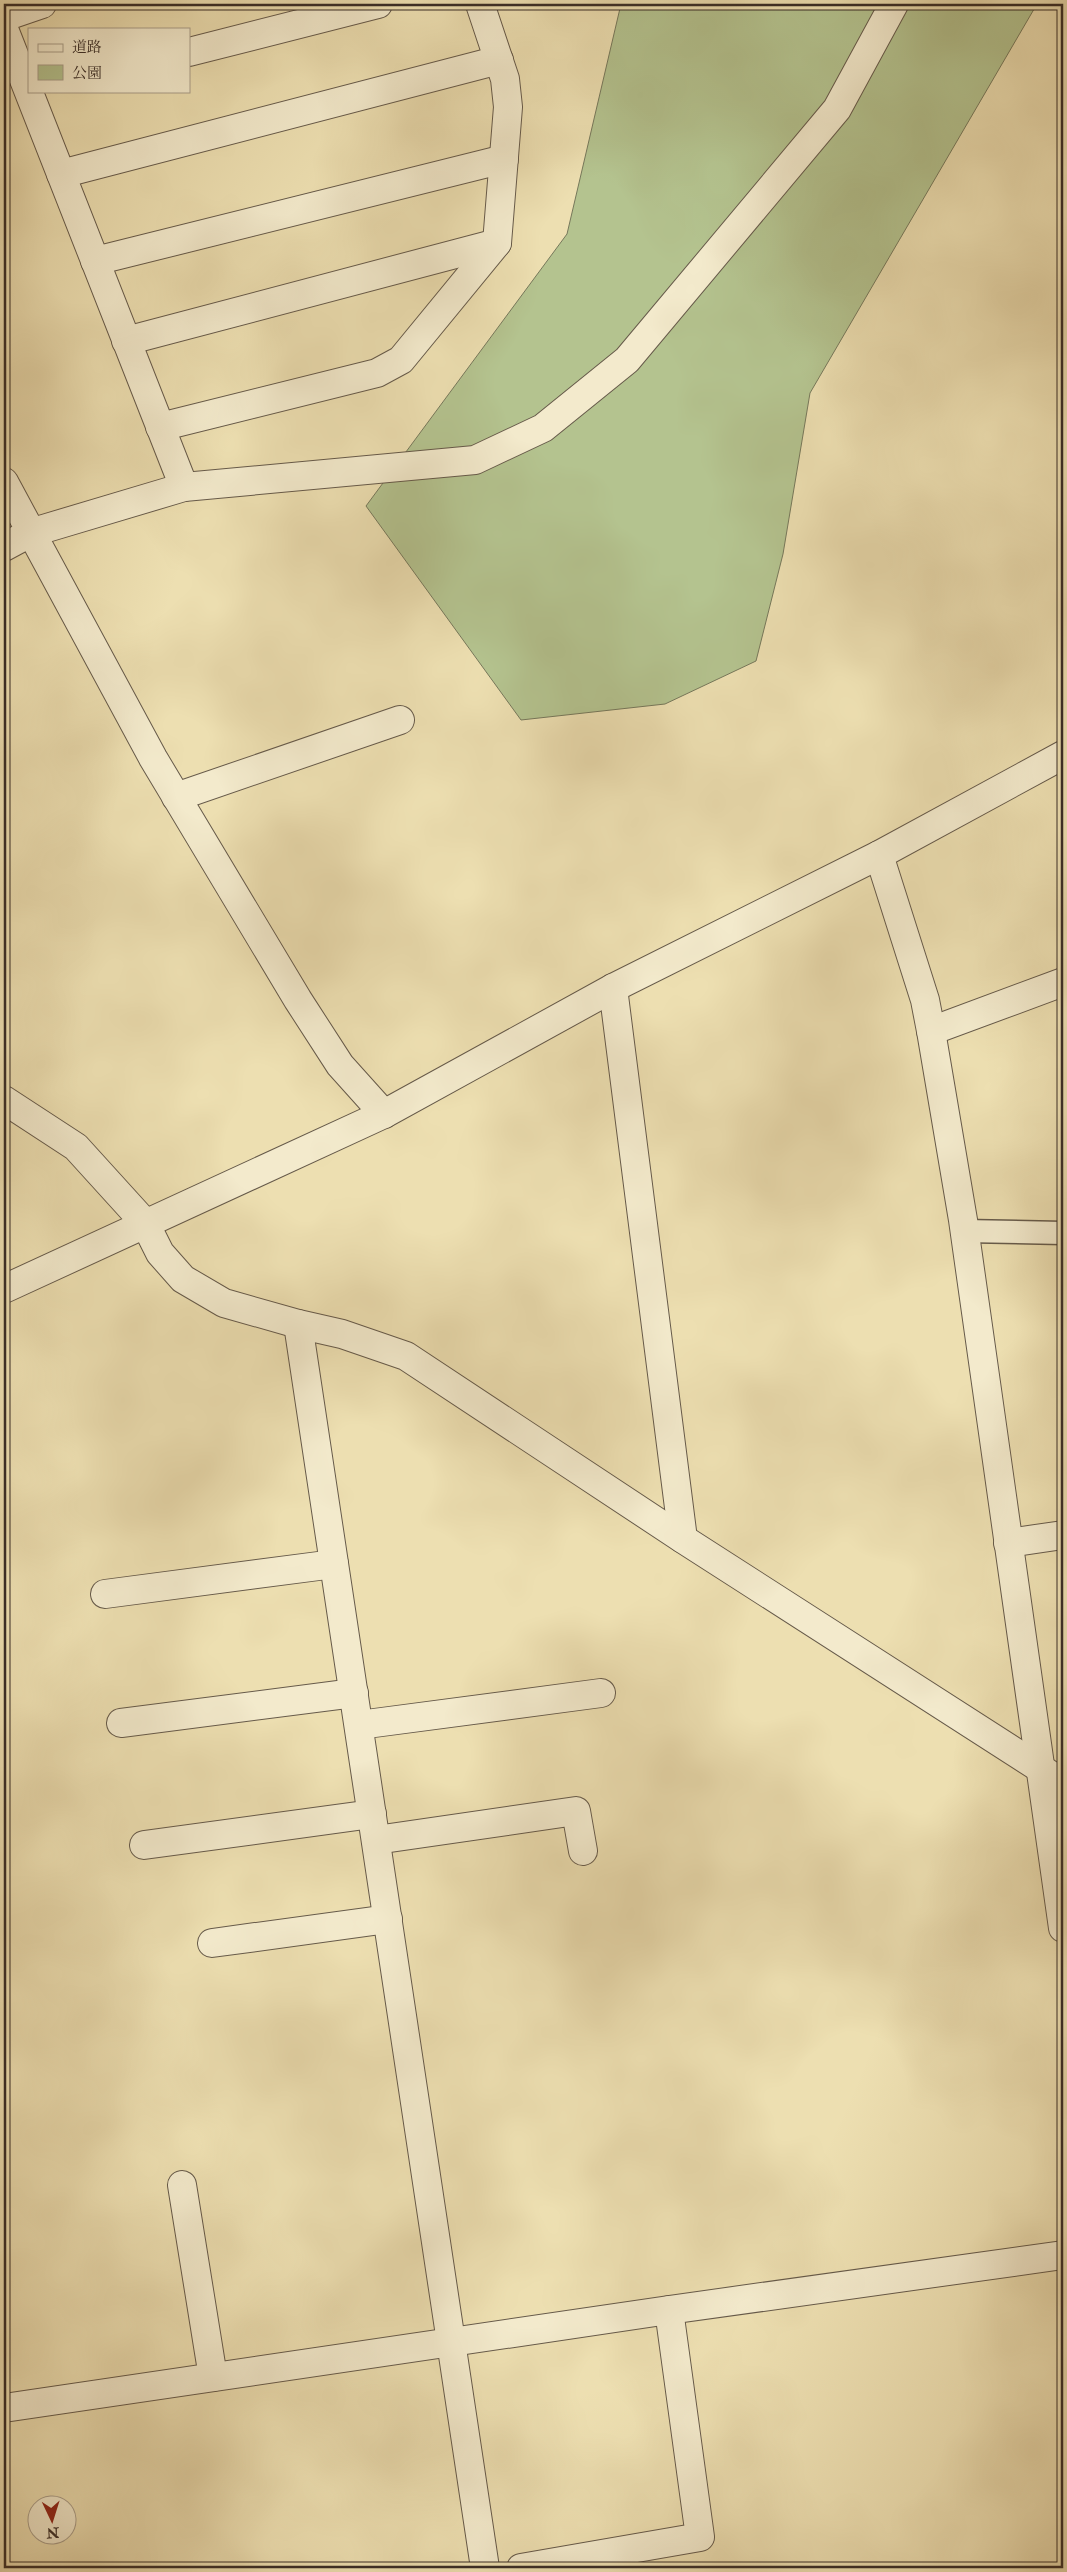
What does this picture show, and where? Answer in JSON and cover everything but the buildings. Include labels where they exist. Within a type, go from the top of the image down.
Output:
[{"type":"street","points":[[4,16],[42,4]]},
{"type":"street","points":[[190,52],[378,4]]},
{"type":"street","points":[[160,427],[377,373],[401,360],[497,243],[508,107],[505,79],[480,4]]},
{"type":"street","points":[[4,547],[30,533],[184,486],[474,460],[543,428],[627,360],[838,109],[894,4]]},
{"type":"street","points":[[4,29],[28,81]]},
{"type":"street","points":[[61,174],[499,60]]},
{"type":"street","points":[[33,92],[61,174],[184,486]]},
{"type":"street","points":[[95,261],[504,159]]},
{"type":"street","points":[[126,341],[497,243]]},
{"type":"street","points":[[4,482],[153,758],[308,1017],[340,1065],[384,1114]]},
{"type":"street","points":[[176,796],[400,720]]},
{"type":"street","points":[[4,1289],[384,1114],[613,988],[879,855],[1063,755]]},
{"type":"street","points":[[879,855],[925,1000],[931,1031],[964,1231],[1063,1928]]},
{"type":"street","points":[[931,1031],[1063,982]]},
{"type":"street","points":[[613,988],[683,1539]]},
{"type":"street","points":[[4,1100],[76,1147],[146,1223],[160,1253],[183,1279],[224,1303],[298,1324],[342,1334],[406,1356],[683,1539],[1063,1784]]},
{"type":"street","points":[[298,1324],[485,2568]]},
{"type":"street","points":[[1008,1543],[1063,1535]]},
{"type":"street","points":[[104,1594],[334,1564]]},
{"type":"street","points":[[122,1723],[354,1693]]},
{"type":"street","points":[[359,1726],[601,1693]]},
{"type":"street","points":[[144,1845],[576,1812],[583,1851]]},
{"type":"street","points":[[212,1943],[388,1919]]},
{"type":"street","points":[[182,2185],[213,2377]]},
{"type":"street","points":[[4,2408],[669,2310],[1063,2256]]},
{"type":"street","points":[[521,2568],[700,2537],[669,2310]]},
{"type":"lane","points":[[964,1231],[1063,1233]]},
{"type":"green space","points":[[621,4],[1037,4],[810,393],[783,554],[756,661],[665,704],[521,720],[366,506],[567,234]]}]
